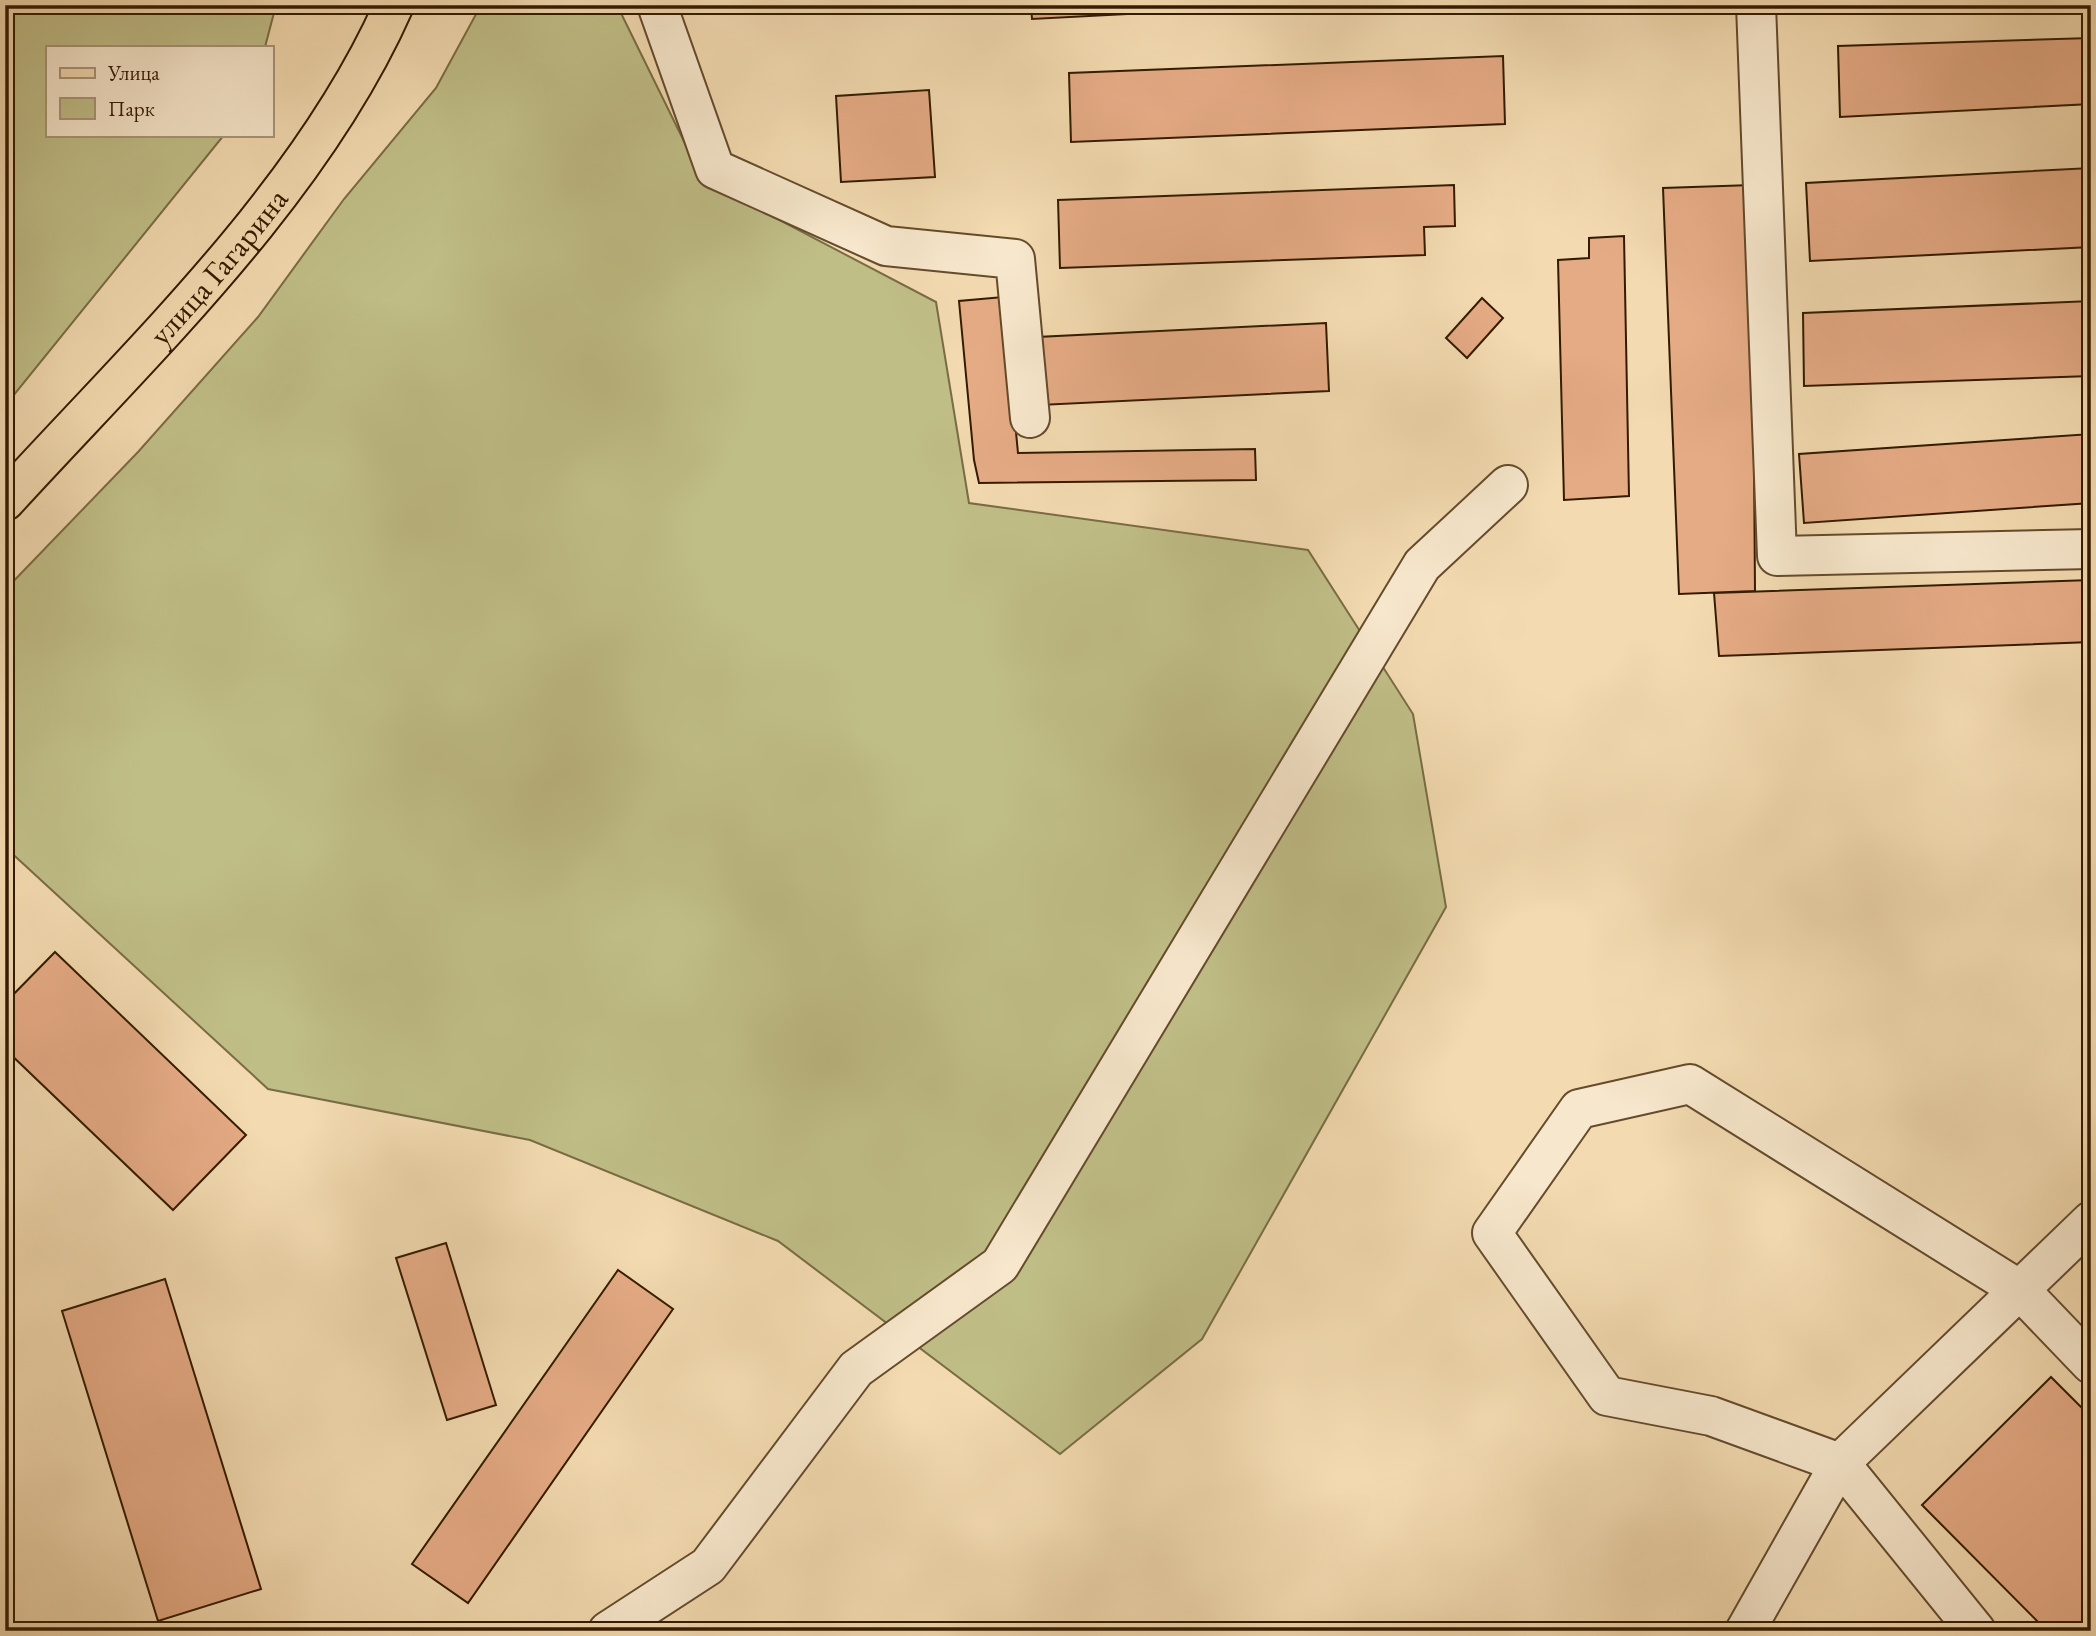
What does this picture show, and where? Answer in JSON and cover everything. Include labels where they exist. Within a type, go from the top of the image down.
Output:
[{"type":"main road","name":"улица Гагарина","points":[[5,501],[189,300],[300,168],[343,101],[394,5]]},
{"type":"street","points":[[657,5],[715,169],[886,246],[1015,260],[1030,418]]},
{"type":"street","points":[[1755,5],[1777,556],[2091,549]]},
{"type":"street","points":[[608,1631],[708,1566],[856,1369],[1000,1265],[1422,565],[1508,485]]},
{"type":"street","points":[[1976,1631],[1840,1463],[1711,1416],[1607,1396],[1492,1233],[1579,1109],[1690,1084],[2020,1290],[2091,1364]]},
{"type":"street","points":[[1745,1631],[1840,1463],[2091,1221]]},
{"type":"green space","points":[[5,5],[276,5],[265,46],[46,46],[46,136],[223,136],[5,406]]},
{"type":"green space","points":[[481,5],[617,5],[703,180],[936,302],[969,503],[1308,550],[1413,714],[1446,907],[1202,1339],[1060,1454],[778,1241],[530,1140],[268,1089],[5,847],[5,590],[138,452],[258,317],[344,199],[436,88]]},
{"type":"building","points":[[1031,5],[1301,5],[1032,19]]},
{"type":"building","points":[[2091,38],[2091,104],[1840,117],[1838,46]]},
{"type":"building","points":[[1503,56],[1505,124],[1071,142],[1069,73]]},
{"type":"building","points":[[929,90],[935,177],[841,182],[836,96]]},
{"type":"building","points":[[2091,168],[2091,247],[1810,261],[1806,183]]},
{"type":"building","points":[[1454,185],[1455,226],[1424,227],[1425,255],[1060,268],[1058,200]]},
{"type":"building","points":[[1752,185],[1755,591],[1679,594],[1663,188]]},
{"type":"building","points":[[1624,236],[1629,496],[1564,500],[1558,260],[1589,258],[1589,238]]},
{"type":"building","points":[[1003,297],[1018,453],[1255,449],[1256,480],[979,483],[974,460],[959,301]]},
{"type":"building","points":[[1482,298],[1503,318],[1467,358],[1446,338]]},
{"type":"building","points":[[2091,301],[2091,376],[1804,386],[1803,313]]},
{"type":"building","points":[[1326,323],[1329,391],[1040,405],[1037,337]]},
{"type":"building","points":[[2091,434],[2091,503],[1804,523],[1799,454]]},
{"type":"building","points":[[2091,580],[2091,642],[1719,656],[1714,593]]},
{"type":"building","points":[[55,952],[246,1135],[173,1210],[5,1049],[5,1003]]},
{"type":"building","points":[[446,1243],[496,1405],[447,1420],[396,1258]]},
{"type":"building","points":[[618,1270],[673,1309],[468,1603],[412,1564]]},
{"type":"building","points":[[165,1279],[261,1589],[158,1621],[62,1311]]},
{"type":"building","points":[[2051,1377],[2091,1417],[2091,1631],[2047,1631],[1922,1505]]}]
